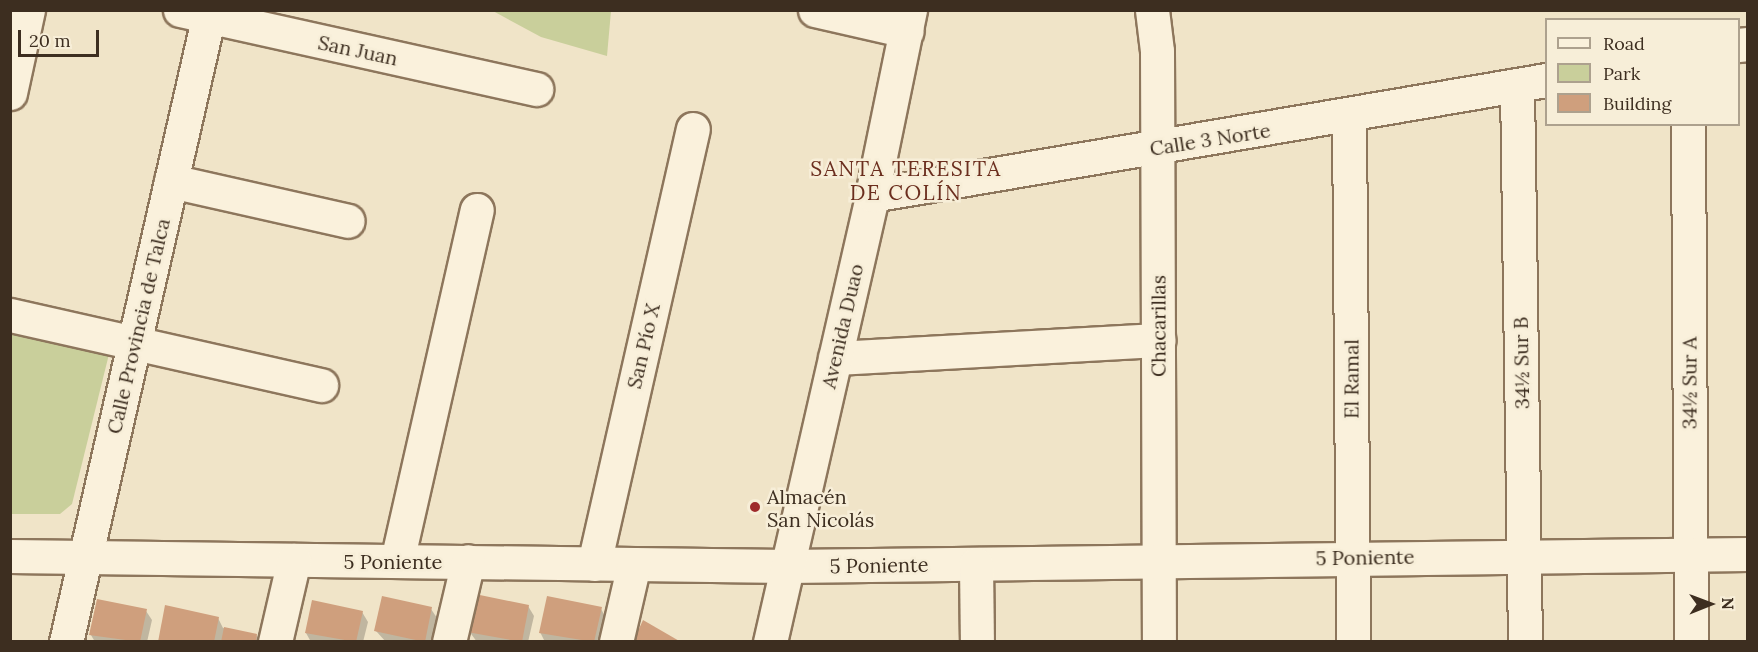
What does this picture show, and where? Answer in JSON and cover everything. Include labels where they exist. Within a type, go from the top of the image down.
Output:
[{"type":"street","points":[[10,93],[28,10]]},
{"type":"street","points":[[815,10],[908,21]]},
{"type":"street","name":"Chacarillas","points":[[1152,10],[1157,51],[1159,642]]},
{"type":"street","name":"San Juan","points":[[199,13],[536,89]]},
{"type":"street","name":"Calle Provincia de Talca","points":[[66,642],[171,181],[199,13]]},
{"type":"street","name":"Avenida Duao","points":[[770,642],[872,195],[908,21]]},
{"type":"street","name":"Calle 3 Norte","points":[[872,195],[1349,116],[1532,83]]},
{"type":"street","name":"34½ Sur B","points":[[1525,642],[1524,555],[1532,83]]},
{"type":"street","name":"El Ramal","points":[[1349,116],[1353,642]]},
{"type":"street","name":"34½ Sur A","points":[[1688,126],[1691,642]]},
{"type":"street","name":"San Pío X","points":[[594,564],[693,129]]},
{"type":"street","points":[[171,181],[348,221]]},
{"type":"street","points":[[397,561],[477,210]]},
{"type":"street","points":[[10,315],[321,385]]},
{"type":"street","points":[[835,358],[1158,340]]},
{"type":"street","name":"5 Poniente","points":[[10,556],[787,566],[1352,557],[1748,554]]},
{"type":"street","points":[[275,642],[294,560]]},
{"type":"street","points":[[449,642],[468,561]]},
{"type":"street","points":[[616,642],[634,564]]},
{"type":"street","points":[[976,564],[977,642]]},
{"type":"green space","points":[[493,11],[611,11],[607,56],[541,37]]},
{"type":"green space","points":[[11,327],[110,350],[72,504],[60,514],[11,514]]},
{"type":"building","points":[[475,594],[529,605],[522,642],[467,632]]},
{"type":"building","points":[[382,596],[432,607],[425,642],[374,631]]},
{"type":"building","points":[[547,596],[602,607],[594,642],[539,633]]},
{"type":"building","points":[[97,599],[147,609],[140,642],[89,635]]},
{"type":"building","points":[[312,600],[363,611],[356,642],[305,633]]},
{"type":"building","points":[[165,605],[219,617],[214,642],[158,642]]},
{"type":"building","points":[[643,620],[681,642],[633,642]]},
{"type":"building","points":[[224,627],[257,634],[256,642],[221,642]]},
{"type":"place","name":"Almacén San Nicolás","points":[[755,507]]},
{"type":"district","name":"SANTA TERESITA DE COLÍN","points":[[906,181]]}]
